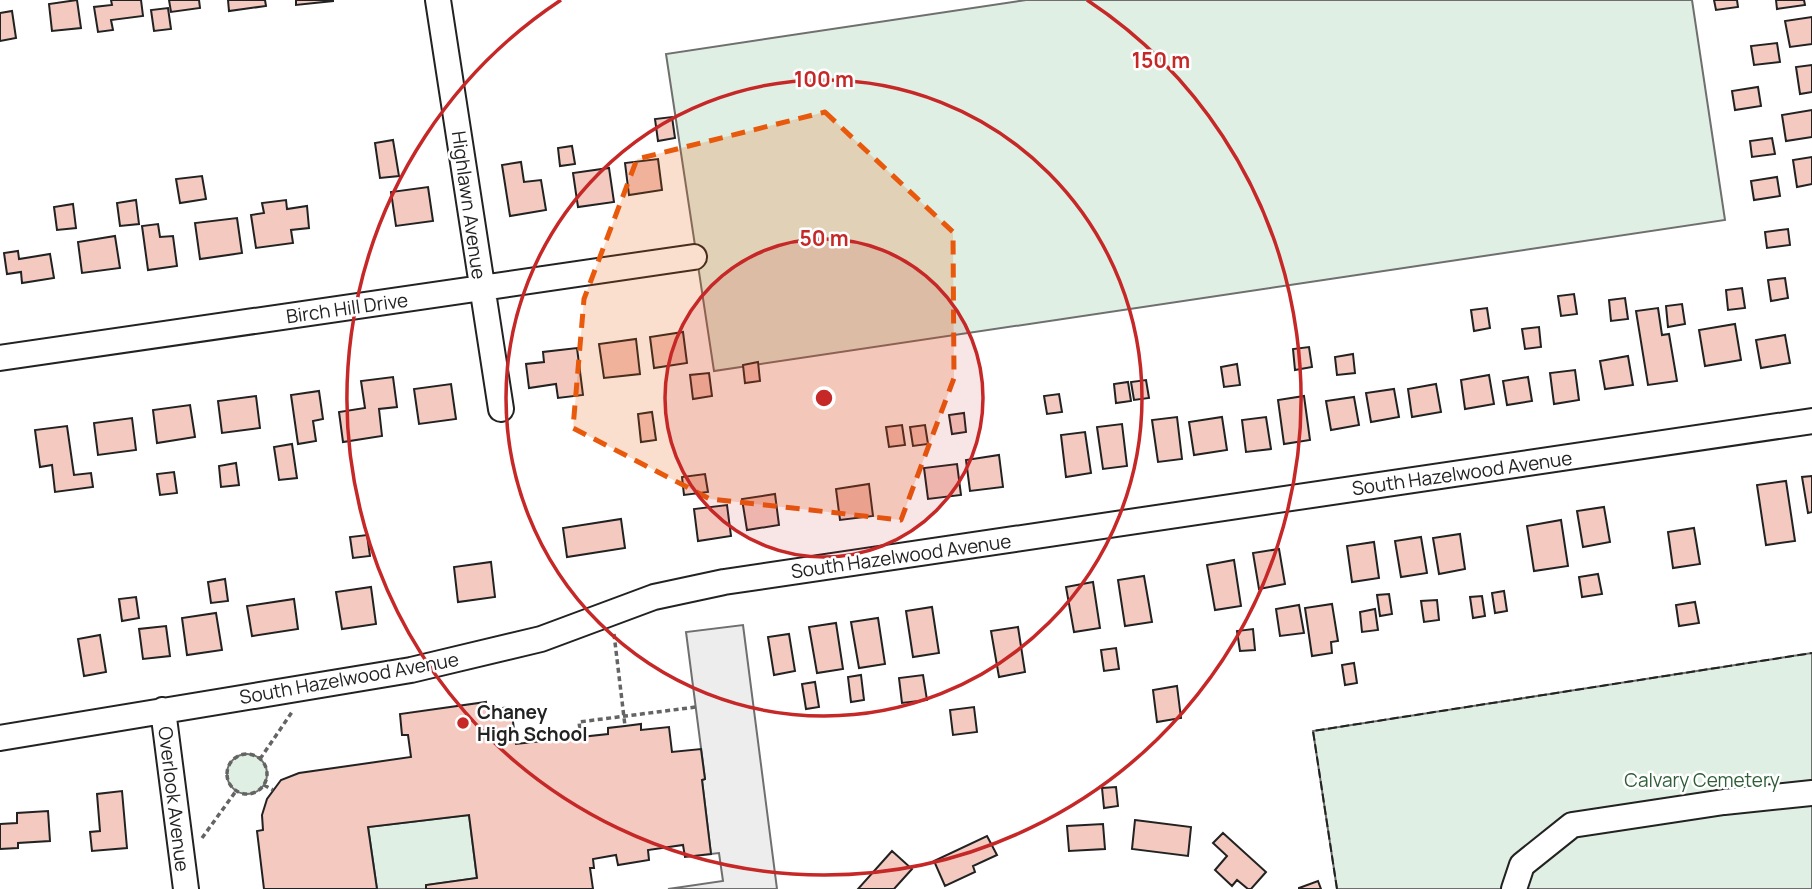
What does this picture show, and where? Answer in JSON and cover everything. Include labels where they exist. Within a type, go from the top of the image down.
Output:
[{"type":"street","name":"Highlawn Avenue","points":[[438,0],[501,410]]},
{"type":"street","name":"Birch Hill Drive","points":[[0,358],[694,257]]},
{"type":"street","name":"South Hazelwood Avenue","points":[[0,738],[411,670],[541,639],[654,597],[724,582],[1812,421]]},
{"type":"street","name":"Overlook Avenue","points":[[163,710],[184,877]]},
{"type":"street","points":[[1514,889],[1522,865],[1572,825],[1724,802],[1812,793]]},
{"type":"path","points":[[611,612],[625,726]]},
{"type":"path","points":[[260,759],[310,686]]},
{"type":"path","points":[[581,737],[579,722],[696,707]]},
{"type":"path","points":[[241,755],[260,759],[266,771],[264,785],[254,793],[242,794],[236,791],[228,782],[230,763],[241,755]]},
{"type":"path","points":[[264,785],[273,790]]},
{"type":"path","points":[[184,877],[236,791]]},
{"type":"highlighted area","points":[[825,112],[953,232],[954,378],[901,520],[710,499],[573,428],[584,299],[637,159]]},
{"type":"green space","points":[[1026,0],[1692,0],[1725,220],[714,371],[666,54]]},
{"type":"green space","name":"Calvary Cemetery","points":[[1812,653],[1812,889],[1337,889],[1313,731]]},
{"type":"green space","points":[[247,754],[261,760],[267,774],[261,788],[247,794],[233,788],[227,774],[233,760]]},
{"type":"green space","points":[[469,815],[477,878],[426,885],[426,889],[377,889],[368,827]]},
{"type":"shaded area","points":[[743,625],[777,889],[668,889],[723,881],[719,853],[711,854],[702,780],[705,779],[686,632]]},
{"type":"building","points":[[77,0],[81,28],[52,31],[49,4]]},
{"type":"building","points":[[111,0],[141,0],[143,16],[111,20],[113,30],[98,32],[94,7],[112,5]]},
{"type":"building","points":[[169,0],[199,0],[200,8],[171,12]]},
{"type":"building","points":[[228,0],[265,0],[266,6],[229,11]]},
{"type":"building","points":[[296,0],[333,0],[333,1],[296,5]]},
{"type":"building","points":[[1714,0],[1737,0],[1738,7],[1716,10]]},
{"type":"building","points":[[1776,0],[1804,0],[1805,5],[1777,9]]},
{"type":"building","points":[[168,8],[171,29],[154,31],[151,10]]},
{"type":"building","points":[[12,11],[16,38],[0,41],[0,13]]},
{"type":"building","points":[[1812,17],[1812,44],[1790,47],[1785,21]]},
{"type":"building","points":[[1777,43],[1780,62],[1754,65],[1751,46]]},
{"type":"building","points":[[1812,65],[1812,92],[1800,94],[1796,67]]},
{"type":"building","points":[[1758,87],[1761,106],[1735,110],[1732,91]]},
{"type":"building","points":[[1812,110],[1812,137],[1786,141],[1782,115]]},
{"type":"building","points":[[672,117],[675,138],[658,141],[655,119]]},
{"type":"building","points":[[1772,138],[1775,154],[1752,157],[1750,141]]},
{"type":"building","points":[[393,140],[399,176],[380,178],[375,143]]},
{"type":"building","points":[[572,146],[575,164],[560,166],[558,148]]},
{"type":"building","points":[[1812,157],[1812,184],[1797,187],[1793,160]]},
{"type":"building","points":[[658,159],[662,190],[629,195],[625,163]]},
{"type":"building","points":[[521,162],[524,182],[541,180],[546,210],[510,216],[502,165]]},
{"type":"building","points":[[609,168],[614,202],[578,207],[573,173]]},
{"type":"building","points":[[202,176],[206,199],[180,203],[176,179]]},
{"type":"building","points":[[1777,177],[1780,196],[1754,200],[1751,181]]},
{"type":"building","points":[[428,187],[433,221],[396,226],[391,192]]},
{"type":"building","points":[[136,200],[139,224],[120,226],[117,203]]},
{"type":"building","points":[[286,200],[287,209],[307,206],[309,228],[291,230],[293,243],[256,248],[251,215],[264,213],[262,203]]},
{"type":"building","points":[[73,204],[76,228],[57,230],[54,207]]},
{"type":"building","points":[[237,218],[242,253],[200,259],[195,223]]},
{"type":"building","points":[[158,224],[160,237],[173,236],[177,266],[148,270],[142,226]]},
{"type":"building","points":[[1788,229],[1790,245],[1767,248],[1765,232]]},
{"type":"building","points":[[115,236],[120,268],[82,273],[78,242]]},
{"type":"building","points":[[18,251],[19,259],[50,254],[54,278],[22,283],[21,272],[7,274],[4,253]]},
{"type":"building","points":[[1785,278],[1788,298],[1771,301],[1768,280]]},
{"type":"building","points":[[1742,288],[1745,308],[1728,310],[1726,290]]},
{"type":"building","points":[[1574,294],[1577,314],[1561,316],[1558,296]]},
{"type":"building","points":[[1625,298],[1628,319],[1611,321],[1609,300]]},
{"type":"building","points":[[1682,304],[1685,324],[1668,327],[1666,306]]},
{"type":"building","points":[[1487,308],[1490,328],[1474,331],[1471,310]]},
{"type":"building","points":[[1658,308],[1662,335],[1669,334],[1677,381],[1648,385],[1636,311]]},
{"type":"building","points":[[1735,324],[1741,360],[1705,366],[1699,330]]},
{"type":"building","points":[[1539,327],[1541,347],[1525,349],[1522,329]]},
{"type":"building","points":[[683,332],[687,363],[654,368],[650,337]]},
{"type":"building","points":[[1785,335],[1790,363],[1761,368],[1756,340]]},
{"type":"building","points":[[636,339],[640,374],[604,378],[599,344]]},
{"type":"building","points":[[1309,347],[1312,367],[1295,370],[1293,349]]},
{"type":"building","points":[[577,348],[583,395],[558,398],[556,384],[529,388],[526,364],[544,362],[543,352]]},
{"type":"building","points":[[1353,354],[1355,373],[1337,375],[1335,357]]},
{"type":"building","points":[[1628,356],[1633,385],[1605,389],[1600,361]]},
{"type":"building","points":[[758,362],[760,381],[745,383],[743,365]]},
{"type":"building","points":[[1237,364],[1240,385],[1224,387],[1221,367]]},
{"type":"building","points":[[1575,370],[1579,400],[1554,404],[1550,373]]},
{"type":"building","points":[[709,373],[712,396],[693,399],[690,375]]},
{"type":"building","points":[[1489,375],[1494,404],[1465,409],[1461,380]]},
{"type":"building","points":[[393,377],[397,407],[379,409],[382,436],[343,442],[339,412],[365,408],[361,381]]},
{"type":"building","points":[[1528,377],[1532,401],[1507,405],[1503,381]]},
{"type":"building","points":[[1146,380],[1149,398],[1134,400],[1131,382]]},
{"type":"building","points":[[1128,382],[1131,401],[1116,403],[1114,384]]},
{"type":"building","points":[[451,384],[456,419],[419,424],[414,389]]},
{"type":"building","points":[[1436,384],[1441,412],[1412,417],[1408,389]]},
{"type":"building","points":[[1394,389],[1399,417],[1371,422],[1366,393]]},
{"type":"building","points":[[319,391],[323,419],[313,421],[316,441],[298,444],[291,395]]},
{"type":"building","points":[[1059,394],[1062,412],[1047,414],[1044,396]]},
{"type":"building","points":[[256,396],[260,428],[222,433],[218,401]]},
{"type":"building","points":[[1304,396],[1310,440],[1284,444],[1278,400]]},
{"type":"building","points":[[1354,397],[1359,425],[1331,430],[1326,401]]},
{"type":"building","points":[[190,405],[195,437],[157,443],[153,410]]},
{"type":"building","points":[[652,412],[656,440],[641,442],[638,414]]},
{"type":"building","points":[[964,413],[966,432],[952,434],[949,415]]},
{"type":"building","points":[[1177,417],[1182,459],[1158,462],[1152,420]]},
{"type":"building","points":[[1222,417],[1227,450],[1194,455],[1189,422]]},
{"type":"building","points":[[1266,417],[1271,449],[1246,452],[1242,420]]},
{"type":"building","points":[[132,418],[136,450],[98,455],[94,423]]},
{"type":"building","points":[[1122,424],[1127,466],[1103,469],[1097,427]]},
{"type":"building","points":[[902,425],[905,445],[889,447],[886,427]]},
{"type":"building","points":[[925,425],[928,444],[913,446],[910,427]]},
{"type":"building","points":[[67,426],[74,475],[91,473],[93,487],[55,492],[52,465],[40,467],[35,430]]},
{"type":"building","points":[[1085,432],[1091,473],[1066,477],[1061,435]]},
{"type":"building","points":[[292,444],[297,478],[279,480],[274,447]]},
{"type":"building","points":[[999,455],[1003,487],[970,491],[966,460]]},
{"type":"building","points":[[236,463],[239,485],[221,487],[219,466]]},
{"type":"building","points":[[957,464],[961,495],[928,499],[924,468]]},
{"type":"building","points":[[174,472],[177,493],[160,495],[157,474]]},
{"type":"building","points":[[705,474],[708,492],[684,495],[682,477]]},
{"type":"building","points":[[1812,476],[1812,512],[1808,513],[1802,477]]},
{"type":"building","points":[[1786,481],[1795,541],[1766,545],[1757,485]]},
{"type":"building","points":[[869,484],[873,516],[840,520],[836,489]]},
{"type":"building","points":[[775,494],[779,525],[747,530],[742,499]]},
{"type":"building","points":[[727,505],[731,536],[698,541],[694,509]]},
{"type":"building","points":[[1604,507],[1610,542],[1583,547],[1577,511]]},
{"type":"building","points":[[621,519],[625,548],[567,557],[563,528]]},
{"type":"building","points":[[1561,520],[1568,566],[1534,571],[1527,526]]},
{"type":"building","points":[[1694,528],[1700,564],[1673,568],[1668,532]]},
{"type":"building","points":[[1460,534],[1465,569],[1439,574],[1433,538]]},
{"type":"building","points":[[367,535],[370,556],[353,558],[350,537]]},
{"type":"building","points":[[1421,537],[1427,573],[1401,577],[1395,541]]},
{"type":"building","points":[[1374,542],[1379,578],[1352,582],[1347,546]]},
{"type":"building","points":[[1279,549],[1285,584],[1259,589],[1253,553]]},
{"type":"building","points":[[1234,560],[1241,606],[1215,610],[1207,565]]},
{"type":"building","points":[[491,562],[495,597],[458,602],[454,567]]},
{"type":"building","points":[[1598,574],[1602,594],[1582,597],[1579,577]]},
{"type":"building","points":[[1144,576],[1152,622],[1125,626],[1118,580]]},
{"type":"building","points":[[225,579],[228,601],[211,603],[208,582]]},
{"type":"building","points":[[1093,582],[1100,628],[1074,632],[1066,587]]},
{"type":"building","points":[[371,587],[376,624],[342,629],[336,592]]},
{"type":"building","points":[[1504,591],[1507,611],[1495,613],[1492,593]]},
{"type":"building","points":[[1389,594],[1392,614],[1380,616],[1377,595]]},
{"type":"building","points":[[1482,596],[1485,616],[1473,618],[1470,597]]},
{"type":"building","points":[[136,597],[139,618],[122,621],[119,599]]},
{"type":"building","points":[[294,599],[298,629],[252,636],[247,606]]},
{"type":"building","points":[[1437,600],[1439,620],[1424,622],[1421,601]]},
{"type":"building","points":[[1695,602],[1699,623],[1679,626],[1676,605]]},
{"type":"building","points":[[1332,604],[1338,641],[1331,642],[1332,653],[1312,656],[1305,608]]},
{"type":"building","points":[[1299,605],[1304,633],[1280,636],[1276,609]]},
{"type":"building","points":[[932,607],[939,653],[913,657],[906,611]]},
{"type":"building","points":[[1375,609],[1378,630],[1362,632],[1360,612]]},
{"type":"building","points":[[216,613],[222,650],[187,655],[182,618]]},
{"type":"building","points":[[878,618],[885,664],[859,668],[851,622]]},
{"type":"building","points":[[836,623],[843,669],[817,673],[809,627]]},
{"type":"building","points":[[166,626],[170,656],[143,659],[139,629]]},
{"type":"building","points":[[1018,627],[1025,672],[999,677],[991,631]]},
{"type":"building","points":[[1253,629],[1255,650],[1240,651],[1237,631]]},
{"type":"building","points":[[789,634],[795,671],[774,675],[768,637]]},
{"type":"building","points":[[100,635],[106,672],[84,676],[78,639]]},
{"type":"building","points":[[1116,648],[1119,669],[1104,671],[1101,650]]},
{"type":"building","points":[[1354,663],[1357,683],[1345,685],[1342,665]]},
{"type":"building","points":[[861,675],[864,700],[851,702],[848,677]]},
{"type":"building","points":[[923,675],[927,700],[902,703],[899,678]]},
{"type":"building","points":[[815,682],[819,707],[806,709],[802,684]]},
{"type":"building","points":[[1177,686],[1181,718],[1157,722],[1153,690]]},
{"type":"building","points":[[486,702],[487,710],[511,707],[516,744],[608,734],[608,728],[641,724],[641,730],[669,727],[672,752],[701,749],[711,854],[685,857],[683,845],[648,850],[649,860],[618,865],[616,855],[593,859],[594,868],[590,868],[593,889],[426,889],[426,885],[477,878],[469,815],[368,827],[377,889],[264,889],[257,831],[263,830],[262,815],[267,799],[281,780],[299,773],[411,757],[408,735],[402,735],[400,714]]},
{"type":"building","points":[[974,707],[977,732],[953,735],[950,710]]},
{"type":"building","points":[[1116,787],[1118,806],[1104,808],[1102,788]]},
{"type":"building","points":[[122,791],[127,848],[92,851],[90,832],[100,831],[97,794]]},
{"type":"building","points":[[48,811],[50,841],[18,843],[18,848],[0,849],[0,824],[17,823],[17,813]]},
{"type":"building","points":[[1135,820],[1191,827],[1188,856],[1132,849]]},
{"type":"building","points":[[1103,824],[1105,849],[1069,851],[1067,826]]},
{"type":"building","points":[[1223,833],[1266,872],[1251,889],[1237,880],[1232,886],[1215,870],[1227,856],[1213,843]]},
{"type":"building","points":[[987,836],[997,855],[973,866],[975,872],[945,886],[934,861]]},
{"type":"building","points":[[892,851],[912,869],[894,889],[858,889]]},
{"type":"building","points":[[1318,881],[1321,889],[1299,889],[1299,888]]},
{"type":"fence","points":[[1337,889],[1313,731],[1812,653]]},
{"type":"place","name":"Chaney High School","points":[[463,723]]}]
